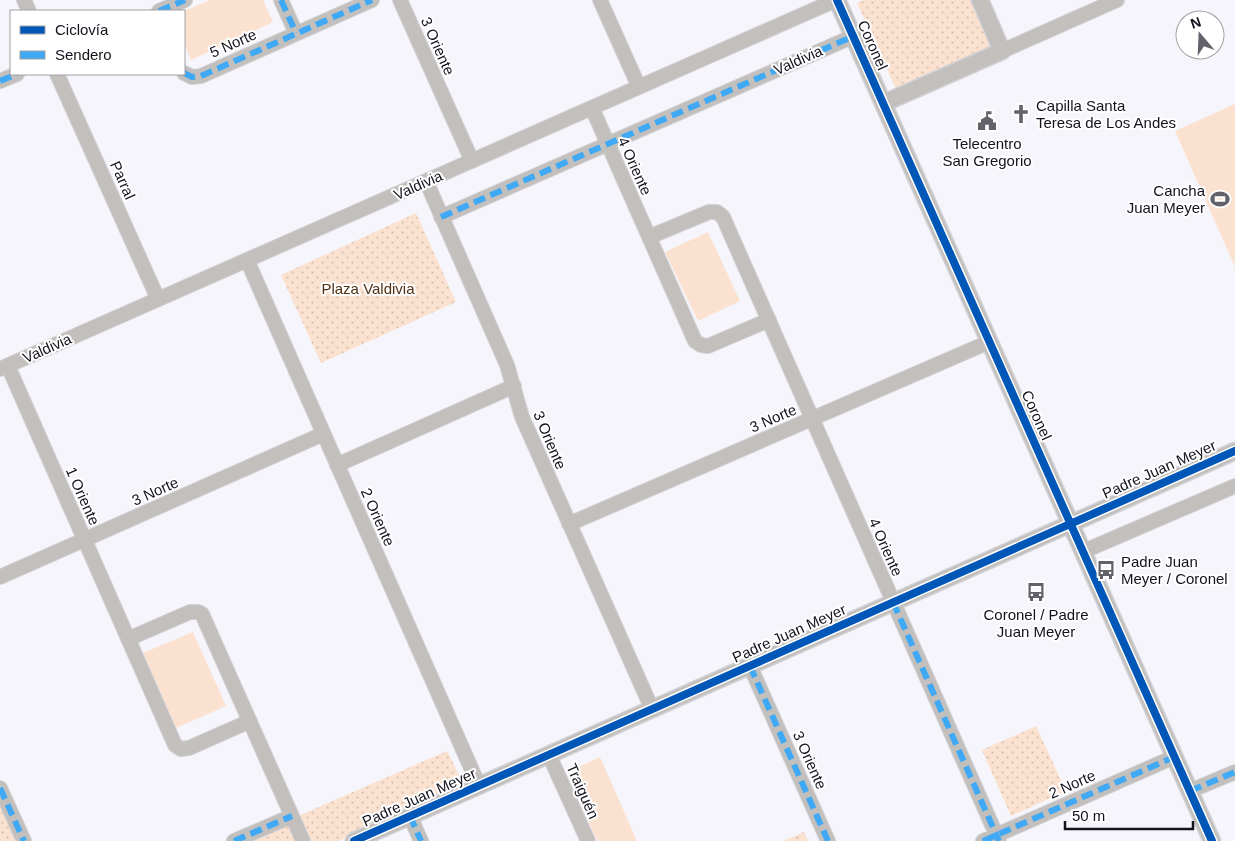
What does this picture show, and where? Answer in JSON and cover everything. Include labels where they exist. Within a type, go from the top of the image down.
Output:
[{"type":"street","points":[[161,10],[185,0]]},
{"type":"street","points":[[282,0],[296,34]]},
{"type":"street","name":"5 Norte","points":[[185,74],[192,77],[201,76],[372,0]]},
{"type":"street","name":"3 Oriente","points":[[400,0],[472,161]]},
{"type":"street","points":[[600,0],[639,87]]},
{"type":"street","name":"Valdivia","points":[[4,368],[837,0]]},
{"type":"street","name":"Coronel","points":[[837,0],[1212,841]]},
{"type":"street","points":[[980,0],[1002,50]]},
{"type":"street","points":[[884,103],[1117,0]]},
{"type":"street","name":"Valdivia","points":[[441,217],[854,36]]},
{"type":"street","points":[[0,81],[15,75]]},
{"type":"street","name":"Parral","points":[[57,75],[158,299]]},
{"type":"street","name":"4 Oriente","points":[[592,108],[697,344],[708,346],[769,320]]},
{"type":"street","name":"3 Oriente","points":[[426,181],[507,365],[522,417],[652,709]]},
{"type":"street","name":"4 Oriente","points":[[649,237],[712,211],[720,214],[725,221],[998,838]]},
{"type":"street","name":"2 Oriente","points":[[247,260],[479,786]]},
{"type":"street","name":"3 Norte","points":[[569,524],[990,342]]},
{"type":"street","name":"1 Oriente","points":[[4,368],[84,540],[174,745],[181,749],[189,748],[250,721]]},
{"type":"street","points":[[337,465],[514,386]]},
{"type":"street","name":"3 Norte","points":[[0,577],[323,434]]},
{"type":"street","name":"Padre Juan Meyer","points":[[354,841],[1235,451]]},
{"type":"street","points":[[1082,552],[1235,486]]},
{"type":"street","points":[[128,639],[190,612],[198,612],[204,618],[303,841]]},
{"type":"street","name":"3 Oriente","points":[[750,666],[828,841]]},
{"type":"street","name":"Traiguén","points":[[549,754],[588,841]]},
{"type":"street","name":"2 Norte","points":[[983,841],[998,838],[1174,757]]},
{"type":"street","points":[[1190,791],[1235,772]]},
{"type":"street","points":[[0,788],[24,841]]},
{"type":"street","points":[[234,841],[292,816]]},
{"type":"street","points":[[410,816],[421,841]]},
{"type":"green space","points":[[210,0],[263,0],[273,22],[191,60],[185,46],[185,11]]},
{"type":"green space","points":[[863,0],[975,0],[995,44],[896,89],[857,3]]},
{"type":"green space","name":"Cancha Juan Meyer","points":[[1235,104],[1235,267],[1175,131]]},
{"type":"green space","name":"Plaza Valdivia","points":[[416,213],[456,302],[321,363],[281,275]]},
{"type":"green space","points":[[708,232],[740,301],[698,321],[665,252]]},
{"type":"green space","points":[[193,632],[226,706],[176,728],[143,653]]},
{"type":"green space","points":[[1036,726],[1066,791],[1011,816],[982,750]]},
{"type":"green space","points":[[447,751],[459,775],[457,786],[339,841],[241,841]]},
{"type":"green space","points":[[600,757],[637,841],[597,841],[567,772]]},
{"type":"green space","points":[[0,796],[20,841],[0,841]]},
{"type":"green space","points":[[804,832],[808,841],[783,841]]},
{"type":"marked path","points":[[161,10],[185,0]]},
{"type":"marked path","points":[[281,0],[296,33]]},
{"type":"marked path","points":[[185,74],[192,77],[201,76],[372,0]]},
{"type":"marked path","points":[[441,217],[854,36]]},
{"type":"marked path","points":[[0,81],[15,75]]},
{"type":"marked path","points":[[893,602],[999,841]]},
{"type":"marked path","points":[[750,666],[828,841]]},
{"type":"marked path","points":[[983,841],[1174,757]]},
{"type":"marked path","points":[[1190,791],[1235,772]]},
{"type":"marked path","points":[[0,788],[24,841]]},
{"type":"marked path","points":[[234,841],[292,816]]},
{"type":"marked path","points":[[410,816],[421,841]]},
{"type":"cycle path","points":[[837,0],[1212,841]]},
{"type":"cycle path","points":[[354,841],[1235,451]]},
{"type":"place","name":"Capilla Santa Teresa de Los Andes","points":[[1021,114]]},
{"type":"place","name":"Telecentro San Gregorio","points":[[987,121]]},
{"type":"place","name":"Cancha Juan Meyer","points":[[1220,199]]},
{"type":"place","name":"Padre Juan Meyer / Coronel","points":[[1106,570]]},
{"type":"place","name":"Coronel / Padre Juan Meyer","points":[[1036,592]]}]
